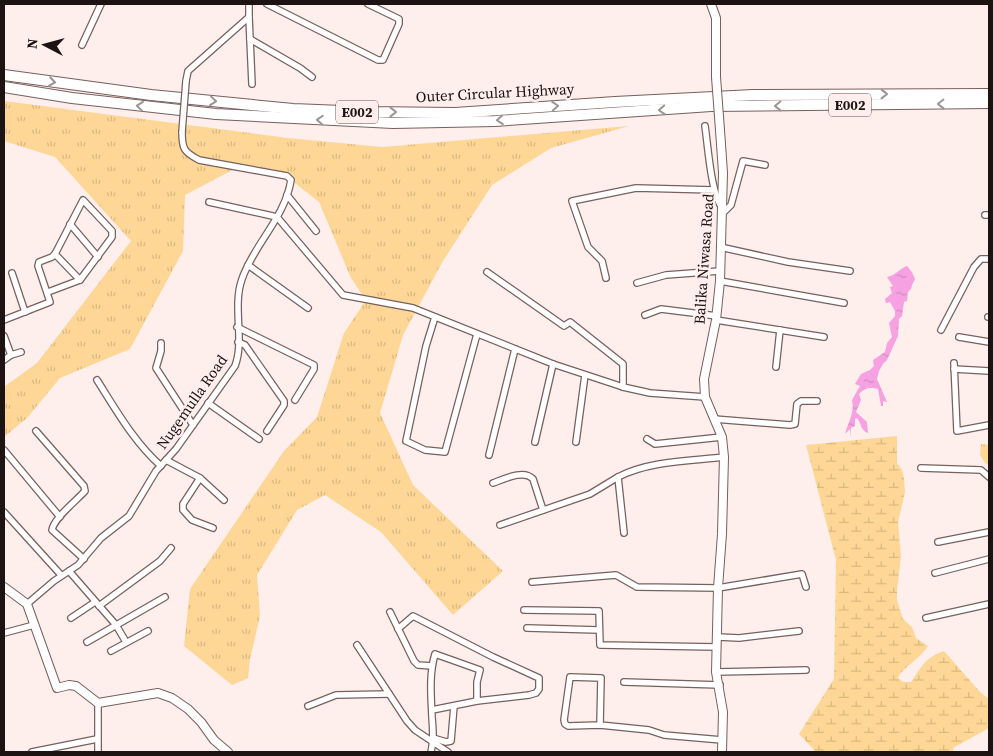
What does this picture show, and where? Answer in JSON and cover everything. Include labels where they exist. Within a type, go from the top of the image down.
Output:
[{"type":"highway","name":"Outer Circular Highway","points":[[4,75],[178,98],[293,109],[367,112],[455,113],[753,95],[989,94]]},
{"type":"highway","name":"Outer Circular Highway","points":[[4,87],[72,98],[216,114],[393,123],[495,121],[710,106],[989,104]]},
{"type":"street","points":[[82,46],[101,4]]},
{"type":"street","points":[[249,4],[252,84]]},
{"type":"street","points":[[267,4],[378,60],[384,60],[400,24],[399,19],[368,4]]},
{"type":"street","name":"Balika Niwasa Road","points":[[711,4],[716,18],[716,78],[723,173],[720,282],[716,318],[704,379],[705,397],[722,437],[724,457],[716,672],[720,685],[723,712],[722,752]]},
{"type":"street","points":[[249,17],[188,71],[182,144],[187,154],[199,160],[287,176],[291,180],[287,195],[316,231]]},
{"type":"street","points":[[250,39],[312,77]]},
{"type":"street","points":[[705,126],[714,190],[722,212],[731,205],[743,162],[765,165]]},
{"type":"street","points":[[606,278],[602,261],[588,247],[572,201],[636,188],[714,190]]},
{"type":"street","name":"Nugemulla Road","points":[[27,604],[61,575],[84,559],[101,538],[129,516],[161,466],[176,450],[235,366],[239,356],[237,327],[238,296],[242,279],[277,217],[287,195]]},
{"type":"street","points":[[4,320],[50,302],[38,266],[39,262],[55,254],[83,200],[112,232],[112,238],[80,280],[48,292]]},
{"type":"street","points":[[209,202],[277,217],[343,295],[413,308],[552,364],[623,387],[650,392],[705,397]]},
{"type":"street","points":[[70,224],[98,257]]},
{"type":"street","points":[[720,247],[788,262],[850,271]]},
{"type":"street","points":[[55,254],[80,280]]},
{"type":"street","points":[[941,330],[974,267],[981,259],[989,259]]},
{"type":"street","points":[[248,266],[308,308]]},
{"type":"street","points":[[637,283],[666,275],[720,271]]},
{"type":"street","points":[[487,272],[564,326],[570,322],[623,364],[623,387]]},
{"type":"street","points":[[12,274],[25,312]]},
{"type":"street","points":[[720,282],[844,303]]},
{"type":"street","points":[[645,315],[661,309],[824,337]]},
{"type":"street","points":[[435,317],[426,346],[406,441],[425,450],[445,452],[477,334]]},
{"type":"street","points":[[237,327],[314,365],[314,369],[295,400]]},
{"type":"street","points":[[776,367],[780,330]]},
{"type":"street","points":[[4,336],[11,355]]},
{"type":"street","points":[[959,337],[989,342]]},
{"type":"street","points":[[238,342],[245,345],[284,401],[284,405],[267,431]]},
{"type":"street","points":[[161,343],[161,351],[156,368],[193,425]]},
{"type":"street","points":[[489,455],[515,349]]},
{"type":"street","points":[[4,360],[11,355],[21,352]]},
{"type":"street","points":[[535,442],[552,364]]},
{"type":"street","points":[[989,371],[954,366],[957,431],[989,425]]},
{"type":"street","points":[[576,442],[585,375]]},
{"type":"street","points":[[97,380],[136,440],[161,466]]},
{"type":"street","points":[[714,419],[790,425],[794,424],[797,404],[801,401],[817,400]]},
{"type":"street","points":[[208,403],[258,439]]},
{"type":"street","points":[[36,431],[84,486],[85,491],[52,527],[52,530],[84,559]]},
{"type":"street","points":[[647,439],[655,444],[722,437]]},
{"type":"street","points":[[4,450],[60,517]]},
{"type":"street","points":[[500,525],[590,494],[627,473],[666,463],[724,457]]},
{"type":"street","points":[[166,460],[200,478],[224,500]]},
{"type":"street","points":[[921,468],[981,470],[989,478]]},
{"type":"street","points":[[493,483],[522,475],[531,476],[543,510]]},
{"type":"street","points":[[618,477],[624,533]]},
{"type":"street","points":[[200,478],[183,504],[182,510],[192,520],[213,528]]},
{"type":"street","points":[[4,512],[61,575]]},
{"type":"street","points":[[938,542],[989,532]]},
{"type":"street","points":[[71,618],[97,604],[160,561],[171,548]]},
{"type":"street","points":[[935,573],[989,559]]},
{"type":"street","points":[[69,571],[116,625],[126,642]]},
{"type":"street","points":[[532,582],[616,575],[637,587],[718,588],[802,574],[806,587]]},
{"type":"street","points":[[4,587],[27,604],[57,688],[69,685],[76,686],[98,703],[158,693],[172,698],[188,709],[201,722],[214,740],[228,752]]},
{"type":"street","points":[[87,642],[165,597]]},
{"type":"street","points":[[926,618],[989,604]]},
{"type":"street","points":[[524,610],[598,610],[600,645],[717,647]]},
{"type":"street","points":[[390,612],[414,661],[418,665],[432,666]]},
{"type":"street","points":[[398,630],[412,616],[539,678],[539,689],[536,693],[477,701],[432,710]]},
{"type":"street","points":[[4,633],[34,625]]},
{"type":"street","points":[[527,628],[599,630]]},
{"type":"street","points":[[111,651],[148,630]]},
{"type":"street","points":[[718,637],[739,638],[799,631]]},
{"type":"street","points":[[357,645],[406,721],[415,730],[433,740],[448,752]]},
{"type":"street","points":[[430,752],[433,740],[432,666],[435,654],[480,670],[477,682],[477,701]]},
{"type":"street","points":[[716,672],[806,670]]},
{"type":"street","points":[[600,726],[601,678],[570,677],[564,720],[568,726],[600,726],[649,730],[664,735],[722,740]]},
{"type":"street","points":[[624,682],[720,685]]},
{"type":"street","points":[[308,706],[336,695],[389,694]]},
{"type":"street","points":[[98,703],[98,752]]},
{"type":"street","points":[[433,740],[451,741],[454,706]]},
{"type":"street","points":[[32,752],[97,739]]},
{"type":"green space","points":[[4,101],[288,138],[382,147],[629,126],[551,148],[492,185],[443,261],[403,335],[380,413],[413,485],[503,571],[453,615],[381,532],[325,495],[297,510],[257,575],[260,616],[250,659],[248,678],[232,685],[184,646],[190,589],[284,451],[317,417],[344,333],[366,300],[351,278],[319,202],[291,180],[240,166],[185,195],[183,251],[130,349],[60,378],[27,418],[4,437],[4,387],[37,363],[131,241],[55,157],[4,141]]},
{"type":"green space","points":[[897,436],[897,463],[902,470],[905,492],[898,522],[901,557],[897,600],[903,619],[912,627],[916,638],[928,646],[898,678],[903,682],[911,682],[932,656],[944,651],[980,692],[989,699],[989,728],[953,748],[953,752],[816,752],[799,734],[834,679],[836,560],[806,445]]},
{"type":"green space","points":[[981,444],[989,445],[989,465],[985,463],[980,455]]},
{"type":"water","points":[[907,266],[915,279],[908,292],[907,301],[904,302],[902,316],[899,319],[898,336],[887,360],[879,371],[877,379],[887,402],[883,401],[883,406],[881,406],[878,389],[867,388],[863,390],[859,394],[861,400],[856,412],[867,422],[868,433],[862,429],[857,418],[855,419],[855,426],[851,428],[851,437],[850,429],[845,434],[852,413],[852,400],[860,386],[855,384],[861,374],[874,366],[873,360],[885,352],[887,343],[892,337],[889,323],[895,316],[895,311],[890,302],[886,303],[885,299],[892,293],[890,287],[893,286],[887,277]]}]
